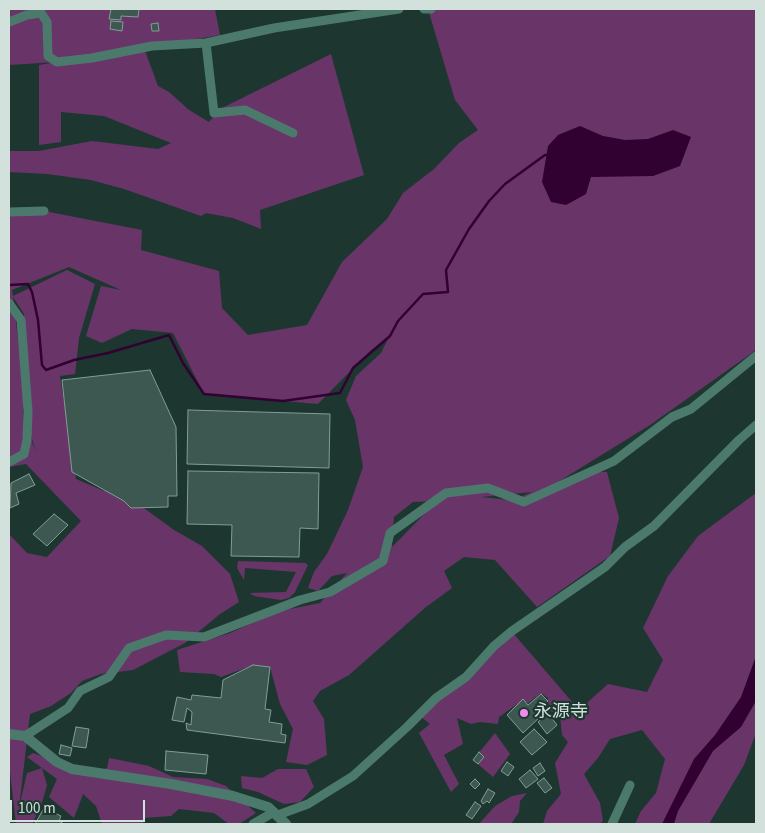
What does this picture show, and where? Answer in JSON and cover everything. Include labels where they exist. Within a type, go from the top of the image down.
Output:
[{"type":"street","points":[[9,22],[27,15],[40,13],[47,22],[48,56],[57,62],[92,58],[144,47],[206,43],[274,28],[399,9]]},
{"type":"street","points":[[424,9],[431,9]]},
{"type":"street","points":[[206,43],[214,113],[245,110],[292,133]]},
{"type":"street","points":[[9,212],[44,211]]},
{"type":"street","points":[[9,303],[21,320],[28,411],[27,440],[24,454],[9,462]]},
{"type":"street","points":[[25,736],[68,708],[80,691],[109,677],[129,648],[166,635],[204,637],[300,600],[330,592],[383,561],[390,533],[446,493],[488,488],[524,502],[614,461],[672,417],[691,409],[756,356]]},
{"type":"street","points":[[253,824],[276,813],[308,804],[353,776],[408,728],[436,698],[466,677],[500,641],[605,567],[625,546],[654,526],[756,425]]},
{"type":"street","points":[[9,734],[25,736],[57,762],[72,769],[171,784],[233,796],[260,804],[276,813],[286,824]]},
{"type":"street","points":[[612,824],[630,785]]},
{"type":"shaded area","points":[[9,9],[215,9],[220,35],[144,48],[158,86],[169,92],[189,110],[209,122],[220,109],[331,54],[364,175],[260,210],[261,229],[233,218],[206,213],[201,216],[124,189],[91,180],[47,174],[9,172],[9,151],[39,151],[92,141],[158,149],[171,143],[104,116],[61,112],[61,142],[39,145],[39,65],[56,62],[9,65]]},
{"type":"shaded area","points":[[428,9],[756,9],[756,350],[650,425],[553,485],[593,472],[607,472],[619,518],[610,556],[537,607],[495,560],[464,557],[444,571],[452,588],[426,607],[349,675],[320,691],[313,701],[324,719],[327,755],[307,765],[286,762],[293,729],[280,704],[270,667],[251,666],[221,677],[214,674],[180,672],[177,650],[230,633],[280,611],[320,603],[347,573],[332,576],[318,591],[308,588],[314,572],[327,554],[348,510],[363,467],[355,420],[346,400],[356,376],[381,353],[389,337],[370,351],[318,404],[204,394],[173,333],[132,329],[102,343],[86,336],[101,286],[121,290],[69,267],[12,290],[13,296],[67,270],[95,284],[79,338],[75,374],[60,376],[76,479],[104,491],[119,490],[174,530],[202,546],[230,574],[239,602],[220,614],[185,643],[133,670],[101,674],[82,681],[71,693],[51,706],[30,714],[19,808],[27,773],[42,768],[47,785],[41,806],[32,824],[16,824],[9,763],[9,534],[27,553],[47,557],[81,521],[26,464],[9,467],[9,214],[44,211],[142,230],[141,250],[219,271],[222,308],[248,335],[307,325],[342,262],[387,219],[403,193],[434,169],[459,143],[478,130],[455,100]],"holes":[[[13,297],[24,314],[28,426],[36,452],[23,420],[23,384]],[[532,492],[523,496],[519,501],[481,497]],[[437,501],[392,547],[394,517],[413,502]]]},
{"type":"shaded area","points":[[580,126],[603,136],[625,140],[648,139],[673,130],[691,137],[680,166],[653,176],[591,177],[586,194],[566,205],[551,202],[542,182],[548,146],[558,135]]},
{"type":"shaded area","points":[[756,493],[756,733],[744,765],[709,824],[635,824],[641,811],[656,793],[665,759],[642,730],[610,739],[598,758],[584,774],[600,803],[603,821],[599,824],[543,824],[547,811],[561,794],[555,763],[568,742],[562,735],[560,716],[549,710],[548,698],[541,693],[528,703],[523,700],[499,717],[498,724],[480,722],[471,724],[457,718],[463,744],[444,755],[459,784],[451,792],[419,733],[430,724],[421,717],[513,633],[579,710],[608,684],[647,692],[663,660],[643,628],[668,576],[698,536]]},
{"type":"shaded area","points":[[238,561],[305,563],[308,565],[295,592],[289,598],[281,600],[254,596],[250,593],[286,592],[296,572],[245,568],[244,580],[237,568]]},
{"type":"shaded area","points":[[756,656],[756,701],[741,727],[713,751],[678,811],[674,824],[662,824],[694,759],[715,735],[741,697]]},
{"type":"shaded area","points":[[495,733],[510,754],[493,777],[473,760]]},
{"type":"shaded area","points":[[33,753],[94,774],[107,768],[109,758],[149,766],[173,777],[207,779],[226,786],[256,813],[239,824],[229,824],[214,813],[179,809],[171,816],[143,818],[143,824],[102,824],[96,806],[83,794],[74,818],[49,797],[57,779],[27,757]]},
{"type":"shaded area","points":[[278,769],[306,769],[314,787],[300,802],[284,804],[258,792],[242,788],[241,776],[262,778]]},
{"type":"shaded area","points":[[527,793],[520,801],[519,812],[511,824],[479,824],[495,806],[512,796]]},
{"type":"building","points":[[111,9],[139,9],[138,17],[121,16],[121,20],[109,19]]},
{"type":"building","points":[[111,21],[123,22],[122,31],[110,29]]},
{"type":"building","points":[[158,23],[159,31],[152,31],[151,24]]},
{"type":"building","points":[[150,370],[176,427],[177,496],[168,496],[168,507],[131,508],[124,501],[72,472],[62,380]]},
{"type":"building","points":[[188,410],[330,414],[329,468],[187,464]]},
{"type":"building","points":[[188,471],[319,473],[318,529],[300,528],[299,557],[231,556],[232,525],[187,524]]},
{"type":"building","points":[[29,474],[35,485],[16,493],[19,504],[10,508],[11,483]]},
{"type":"building","points":[[54,514],[68,525],[47,546],[33,534]]},
{"type":"building","points":[[253,665],[270,667],[265,709],[271,710],[269,722],[282,724],[281,734],[286,735],[285,743],[187,730],[186,723],[191,725],[192,712],[187,708],[184,722],[172,720],[177,697],[191,700],[192,695],[221,698],[223,680]]},
{"type":"building","name":"永源寺","points":[[541,694],[548,701],[537,712],[541,716],[523,733],[507,715],[523,699],[528,705]]},
{"type":"building","points":[[548,713],[557,725],[547,734],[538,722]]},
{"type":"building","points":[[76,727],[89,729],[86,748],[72,746]]},
{"type":"building","points":[[534,729],[547,742],[532,755],[520,742]]},
{"type":"building","points":[[61,745],[72,748],[70,756],[59,754]]},
{"type":"building","points":[[166,751],[208,755],[206,774],[165,770]]},
{"type":"building","points":[[479,752],[484,757],[478,764],[473,760]]},
{"type":"building","points":[[507,762],[514,767],[508,776],[501,771]]},
{"type":"building","points":[[540,763],[545,771],[538,776],[533,768]]},
{"type":"building","points":[[530,770],[538,779],[526,788],[519,779]]},
{"type":"building","points":[[544,778],[552,788],[545,793],[537,783]]},
{"type":"building","points":[[475,779],[480,784],[475,789],[470,784]]},
{"type":"building","points":[[488,789],[495,793],[489,803],[487,801],[483,804],[481,801]]},
{"type":"building","points":[[475,802],[481,806],[472,819],[466,815]]},
{"type":"building","points":[[44,808],[61,816],[59,821],[64,824],[35,824]]},
{"type":"waterway","points":[[9,285],[28,284],[32,292],[38,320],[42,365],[46,370],[74,360],[108,353],[169,335],[183,363],[204,394],[283,401],[340,393],[353,368],[390,336],[398,321],[423,294],[448,292],[446,270],[469,229],[489,201],[505,184],[545,155],[550,155]]},
{"type":"place","name":"永源寺","points":[[524,713]]}]
